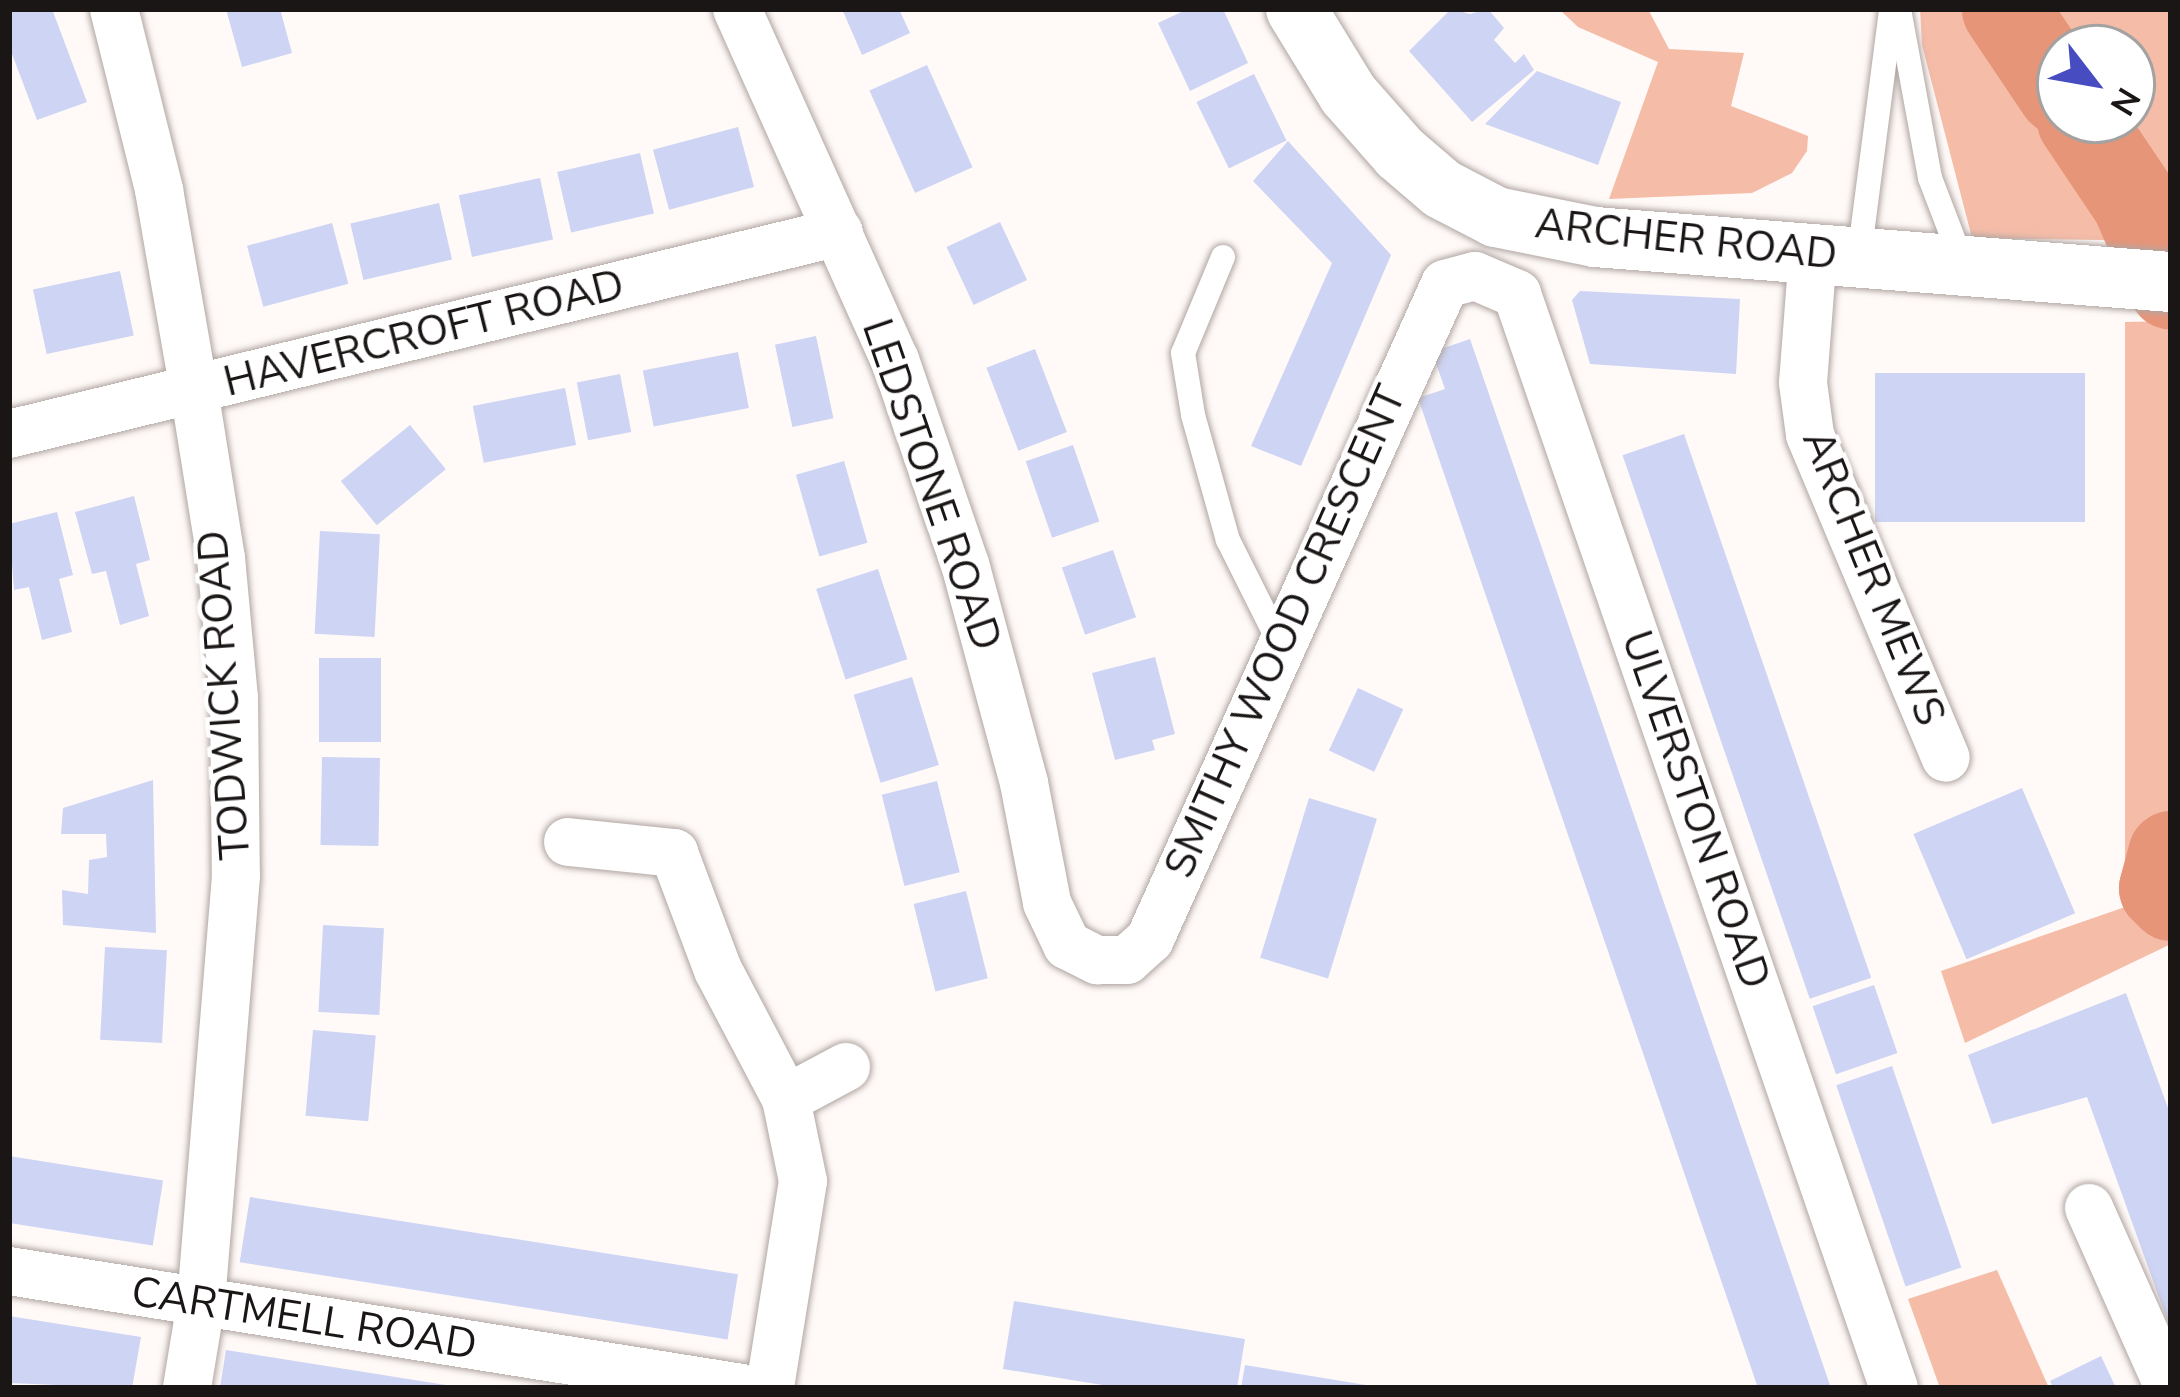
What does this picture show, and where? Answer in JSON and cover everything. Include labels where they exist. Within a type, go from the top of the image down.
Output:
[{"type":"street","name":"TODWICK ROAD","points":[[114,9],[159,190],[194,390],[221,558],[233,698],[236,876],[201,1303],[187,1388]]},
{"type":"street","name":"LEDSTONE ROAD","points":[[737,9],[895,360],[965,564],[1024,783],[1047,903],[1067,945],[1097,960]]},
{"type":"street","name":"ARCHER ROAD","points":[[1296,9],[1315,48],[1381,133],[1423,175],[1472,207],[1574,235],[2147,279]]},
{"type":"street","name":"HAVERCROFT ROAD","points":[[9,434],[839,232]]},
{"type":"street","name":"ARCHER MEWS","points":[[1836,255],[1803,383],[1810,435],[1946,758]]},
{"type":"street","name":"ULVERSTON ROAD","points":[[1457,278],[1474,276],[1502,284],[1525,305],[1894,1388]]},
{"type":"street","name":"SMITHY WOOD CRESCENT","points":[[1097,960],[1127,960],[1150,939],[1416,344],[1445,284],[1457,278]]},
{"type":"street","points":[[568,842],[674,853],[707,939],[786,1099],[803,1180],[770,1388]]},
{"type":"street","points":[[786,1099],[846,1066]]},
{"type":"street","points":[[2086,1211],[2169,1388]]},
{"type":"street","name":"CARTMELL ROAD","points":[[9,1271],[742,1388]]},
{"type":"lane","points":[[1836,255],[1895,9]]},
{"type":"lane","points":[[1895,9],[1930,178],[1964,265]]},
{"type":"lane","points":[[1223,257],[1183,353],[1193,415],[1228,540],[1282,648]]},
{"type":"shaded area","points":[[1559,9],[1648,9],[1669,49],[1744,53],[1731,106],[1808,136],[1807,151],[1792,173],[1752,193],[1609,199],[1658,62],[1578,27]]},
{"type":"shaded area","points":[[1920,9],[2171,9],[2171,241],[1972,238],[1922,45]]},
{"type":"shaded area","points":[[2171,321],[2171,944],[1965,1043],[1941,971],[2125,907],[2125,322]]},
{"type":"shaded area","points":[[1997,1270],[2049,1388],[1940,1388],[1908,1299]]},
{"type":"building","points":[[9,9],[52,9],[87,102],[37,120],[9,46]]},
{"type":"building","points":[[226,9],[280,9],[292,53],[242,67]]},
{"type":"building","points":[[842,9],[899,9],[910,33],[862,55]]},
{"type":"building","points":[[1188,9],[1223,9],[1248,63],[1190,91],[1158,23]]},
{"type":"building","points":[[1451,9],[1470,14],[1488,9],[1504,28],[1494,40],[1515,63],[1524,54],[1534,70],[1472,122],[1409,51]]},
{"type":"building","points":[[927,65],[973,167],[915,193],[869,91]]},
{"type":"building","points":[[1537,71],[1621,102],[1598,165],[1485,124]]},
{"type":"building","points":[[1254,74],[1286,141],[1229,169],[1196,102]]},
{"type":"building","points":[[738,127],[754,187],[669,210],[653,150]]},
{"type":"building","points":[[1288,141],[1391,255],[1301,466],[1251,446],[1332,263],[1253,181]]},
{"type":"building","points":[[640,153],[654,213],[571,233],[557,172]]},
{"type":"building","points":[[540,178],[553,240],[472,257],[459,195]]},
{"type":"building","points":[[439,203],[452,260],[363,280],[350,223]]},
{"type":"building","points":[[1000,222],[1027,280],[974,305],[947,247]]},
{"type":"building","points":[[332,223],[348,284],[263,307],[247,246]]},
{"type":"building","points":[[120,271],[134,336],[47,354],[33,290]]},
{"type":"building","points":[[1580,291],[1740,299],[1736,374],[1590,364],[1572,300]]},
{"type":"building","points":[[816,336],[833,418],[792,427],[775,345]]},
{"type":"building","points":[[1470,339],[1831,1388],[1758,1388],[1418,398],[1445,389],[1432,352]]},
{"type":"building","points":[[1035,349],[1067,432],[1018,451],[986,368]]},
{"type":"building","points":[[738,352],[749,408],[654,426],[643,371]]},
{"type":"building","points":[[1875,373],[2085,373],[2085,522],[1875,522]]},
{"type":"building","points":[[620,374],[631,432],[588,440],[577,382]]},
{"type":"building","points":[[565,388],[576,445],[484,463],[473,406]]},
{"type":"building","points":[[410,425],[446,469],[377,525],[341,481]]},
{"type":"building","points":[[1684,434],[1871,978],[1810,999],[1623,455]]},
{"type":"building","points":[[1073,445],[1099,522],[1052,538],[1026,461]]},
{"type":"building","points":[[844,461],[867,543],[819,556],[796,475]]},
{"type":"building","points":[[134,496],[150,560],[136,564],[149,616],[120,625],[106,571],[92,574],[75,512]]},
{"type":"building","points":[[57,512],[73,575],[59,579],[72,632],[42,640],[29,587],[14,590],[9,524]]},
{"type":"building","points":[[320,531],[380,534],[375,637],[315,634]]},
{"type":"building","points":[[1113,550],[1136,617],[1085,635],[1062,568]]},
{"type":"building","points":[[878,569],[907,659],[846,679],[816,589]]},
{"type":"building","points":[[1155,657],[1175,734],[1152,740],[1155,750],[1115,760],[1092,673]]},
{"type":"building","points":[[319,658],[381,658],[381,742],[319,742]]},
{"type":"building","points":[[912,677],[939,765],[881,783],[854,695]]},
{"type":"building","points":[[1358,688],[1403,709],[1374,772],[1329,751]]},
{"type":"building","points":[[322,757],[380,758],[378,846],[320,845]]},
{"type":"building","points":[[153,780],[156,933],[63,925],[62,890],[88,894],[89,860],[107,857],[106,834],[61,834],[63,808]]},
{"type":"building","points":[[937,781],[960,872],[904,886],[882,795]]},
{"type":"building","points":[[2022,788],[2075,913],[1967,959],[1913,834]]},
{"type":"building","points":[[1309,798],[1377,819],[1328,978],[1260,958]]},
{"type":"building","points":[[966,891],[988,978],[935,991],[914,904]]},
{"type":"building","points":[[323,925],[384,928],[379,1015],[318,1012]]},
{"type":"building","points":[[105,947],[167,950],[162,1043],[100,1040]]},
{"type":"building","points":[[1874,985],[1897,1053],[1836,1074],[1813,1006]]},
{"type":"building","points":[[2126,993],[2171,1116],[2170,1328],[2087,1097],[1992,1124],[1968,1055]]},
{"type":"building","points":[[313,1030],[376,1035],[368,1121],[306,1116]]},
{"type":"building","points":[[1892,1066],[1961,1267],[1906,1287],[1836,1085]]},
{"type":"building","points":[[9,1156],[163,1180],[153,1246],[9,1223]]},
{"type":"building","points":[[250,1197],[738,1274],[728,1339],[240,1262]]},
{"type":"building","points":[[1014,1301],[1245,1339],[1237,1388],[1121,1388],[1003,1369]]},
{"type":"building","points":[[9,1316],[141,1337],[132,1388],[9,1383]]},
{"type":"building","points":[[226,1350],[446,1385],[446,1388],[220,1388]]},
{"type":"building","points":[[2101,1356],[2116,1388],[2053,1388],[2050,1381]]},
{"type":"building","points":[[1245,1365],[1366,1385],[1366,1388],[1241,1388]]},
{"type":"waterway","points":[[2005,9],[2036,55]]},
{"type":"waterway","points":[[2096,144],[2135,202],[2171,286]]},
{"type":"waterway","points":[[2171,854],[2162,888],[2171,897]]}]
